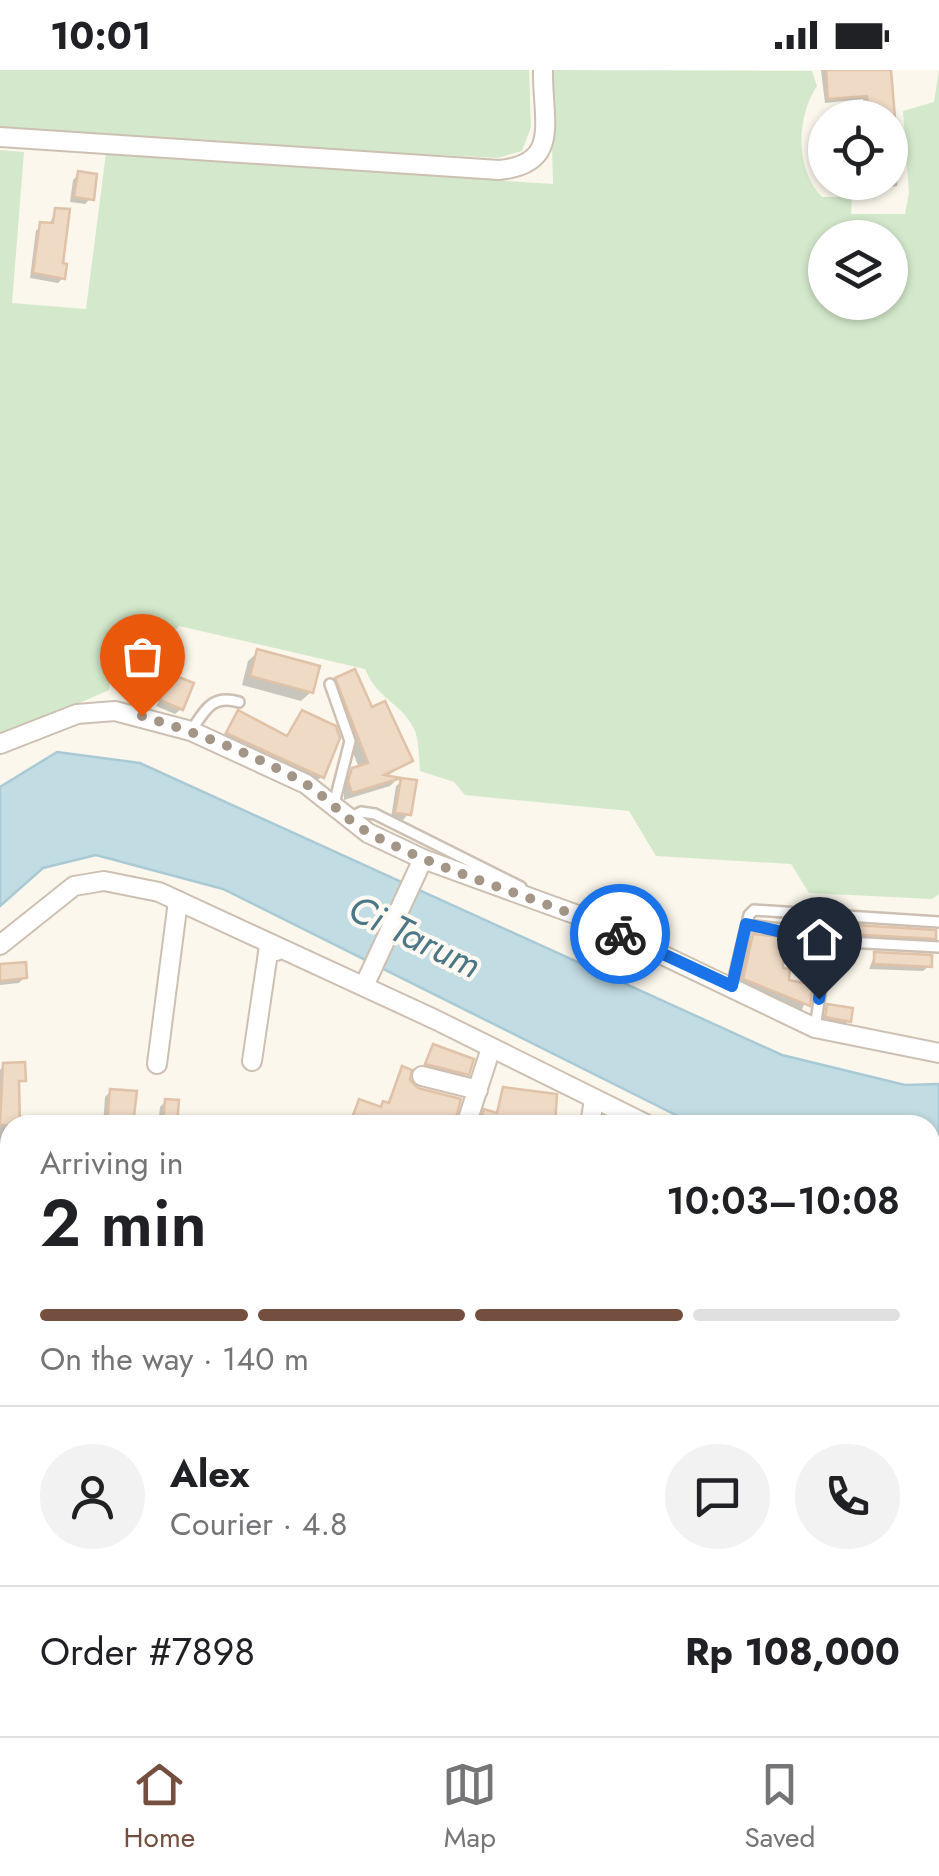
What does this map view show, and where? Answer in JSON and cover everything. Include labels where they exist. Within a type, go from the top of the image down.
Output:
[{"type":"street","points":[[0,137],[461,168],[523,168],[536,162],[543,149],[543,70]]},
{"type":"street","points":[[0,744],[77,714],[115,711],[191,732],[292,777],[334,804],[348,819],[421,863],[534,899],[732,986],[815,1028],[939,1053]]},
{"type":"street","points":[[366,982],[421,863]]},
{"type":"street","points":[[0,945],[55,897],[89,882],[126,883],[178,901],[269,946],[366,982],[490,1051],[627,1115]]},
{"type":"street","points":[[157,1064],[178,901]]},
{"type":"street","points":[[269,946],[306,970],[381,1006],[454,1031]]},
{"type":"street","points":[[252,1061],[269,946]]},
{"type":"street","points":[[469,1115],[490,1051]]},
{"type":"street","points":[[422,1076],[478,1090]]},
{"type":"street","points":[[592,1115],[594,1099]]},
{"type":"lane","points":[[330,684],[350,741],[334,804]]},
{"type":"lane","points":[[191,732],[209,704],[219,699],[239,702]]},
{"type":"lane","points":[[348,819],[361,812],[375,814],[481,864],[534,899]]},
{"type":"lane","points":[[732,986],[746,924],[754,910],[939,922]]},
{"type":"lane","points":[[746,924],[828,942],[939,947]]},
{"type":"lane","points":[[815,1028],[828,942]]},
{"type":"green space","points":[[0,70],[529,70],[531,127],[522,151],[498,158],[0,134]]},
{"type":"green space","points":[[550,70],[812,71],[817,86],[808,100],[802,128],[808,200],[852,200],[851,214],[905,214],[909,193],[908,110],[934,102],[939,70],[939,894],[932,899],[809,893],[791,864],[656,856],[629,811],[465,795],[454,782],[420,771],[415,731],[404,714],[377,689],[365,669],[179,626],[153,655],[115,650],[109,690],[0,738],[0,150],[24,152],[12,303],[86,309],[106,153],[553,184]]},
{"type":"water","name":"Ci Tarum","points":[[57,752],[140,763],[782,1055],[905,1085],[939,1084],[939,1115],[676,1115],[223,889],[96,855],[43,868],[0,906],[0,787]]},
{"type":"building","points":[[826,70],[891,70],[894,100],[868,100],[867,96],[828,99]]},
{"type":"building","points":[[78,171],[97,174],[94,200],[74,197]]},
{"type":"building","points":[[55,208],[70,209],[63,263],[67,264],[65,279],[33,273],[40,222],[53,223]]},
{"type":"building","points":[[257,649],[320,666],[313,693],[250,676]]},
{"type":"building","points":[[355,669],[372,707],[385,701],[413,761],[384,775],[401,778],[352,793],[348,781],[352,768],[368,763],[335,678]]},
{"type":"building","points":[[171,674],[194,683],[183,710],[160,700]]},
{"type":"building","points":[[238,710],[287,736],[302,710],[336,726],[340,738],[324,778],[226,733]]},
{"type":"building","points":[[401,778],[417,780],[411,815],[395,813]]},
{"type":"building","points":[[634,891],[646,893],[642,921],[629,919]]},
{"type":"building","points":[[822,923],[936,930],[936,939],[829,933],[821,931]]},
{"type":"building","points":[[753,934],[784,937],[783,968],[790,969],[789,980],[813,985],[810,1006],[743,979]]},
{"type":"building","points":[[874,952],[932,955],[932,967],[874,964]]},
{"type":"building","points":[[26,962],[27,978],[0,981],[0,964]]},
{"type":"building","points":[[827,1004],[853,1008],[851,1022],[825,1017]]},
{"type":"building","points":[[433,1044],[474,1059],[469,1075],[425,1064]]},
{"type":"building","points":[[25,1062],[26,1081],[19,1081],[20,1115],[0,1115],[3,1063]]},
{"type":"building","points":[[402,1066],[412,1070],[410,1080],[418,1088],[461,1099],[457,1115],[353,1115],[359,1099],[381,1107],[383,1101],[389,1103]]},
{"type":"building","points":[[503,1087],[557,1094],[556,1115],[482,1115],[484,1109],[497,1113]]},
{"type":"building","points":[[110,1089],[137,1091],[134,1115],[108,1115]]},
{"type":"building","points":[[165,1099],[179,1100],[178,1115],[164,1115]]},
{"type":"way so far","points":[[142,716],[248,755],[306,784],[368,833],[423,859],[620,934]]},
{"type":"route","points":[[620,934],[732,986],[746,924],[790,930],[828,942],[819,999]]}]
